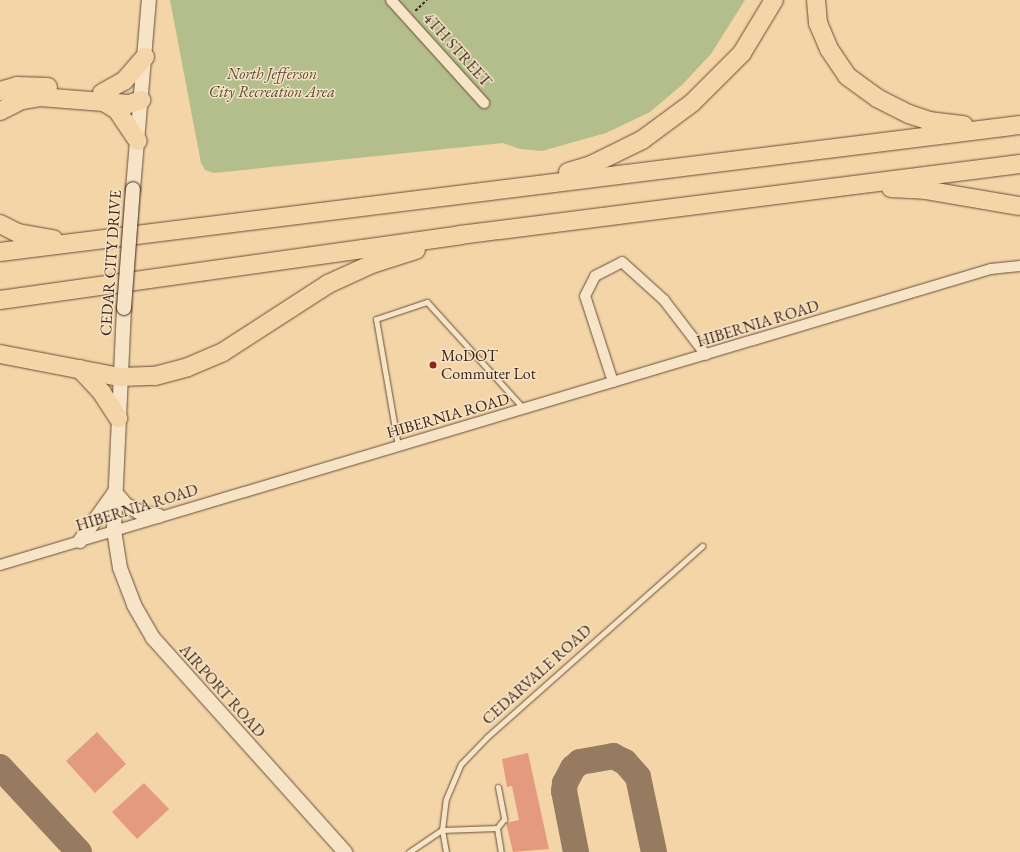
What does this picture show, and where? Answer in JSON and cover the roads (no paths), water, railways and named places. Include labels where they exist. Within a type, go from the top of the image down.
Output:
[{"type":"highway","points":[[529,185],[591,165],[642,140],[692,103],[742,53],[774,0]]},
{"type":"highway","points":[[816,0],[818,23],[829,49],[847,76],[877,98],[929,121],[998,128]]},
{"type":"highway","points":[[0,111],[22,100],[40,97],[103,97],[124,81],[145,57]]},
{"type":"highway","points":[[0,91],[17,86],[103,97],[129,104],[141,100]]},
{"type":"highway","points":[[103,97],[117,110],[138,141]]},
{"type":"highway","points":[[0,252],[1020,125]]},
{"type":"highway","points":[[0,300],[460,235],[1020,164]]},
{"type":"highway","points":[[848,185],[925,190],[1020,206]]},
{"type":"highway","points":[[0,224],[18,233],[74,242]]},
{"type":"highway","points":[[0,354],[120,377],[154,376],[188,367],[223,352],[328,284],[372,264],[460,235]]},
{"type":"highway","points":[[80,369],[102,393],[118,418]]},
{"type":"street","name":"CEDAR CITY DRIVE","points":[[114,530],[124,308],[149,0]]},
{"type":"street","name":"4TH STREET","points":[[391,0],[484,103]]},
{"type":"street","points":[[613,382],[584,296],[595,276],[622,262],[664,300],[706,355]]},
{"type":"street","name":"HIBERNIA ROAD","points":[[0,565],[160,516],[991,270],[1020,266]]},
{"type":"street","points":[[80,541],[115,492],[126,505],[140,512],[160,516]]},
{"type":"street","name":"AIRPORT ROAD","points":[[114,530],[123,575],[134,605],[153,638],[344,851]]},
{"type":"lane","points":[[398,446],[376,319],[427,302],[524,409]]},
{"type":"lane","name":"CEDARVALE ROAD","points":[[446,852],[442,830],[446,799],[461,764],[487,737],[702,546]]},
{"type":"lane","points":[[409,852],[442,830],[496,828],[504,819],[498,787]]},
{"type":"lane","points":[[496,828],[501,852]]},
{"type":"place","name":"MoDOT Commuter Lot","points":[[433,365]]},
{"type":"park label","name":"North Jefferson City Recreation Area","points":[[272,83]]}]
